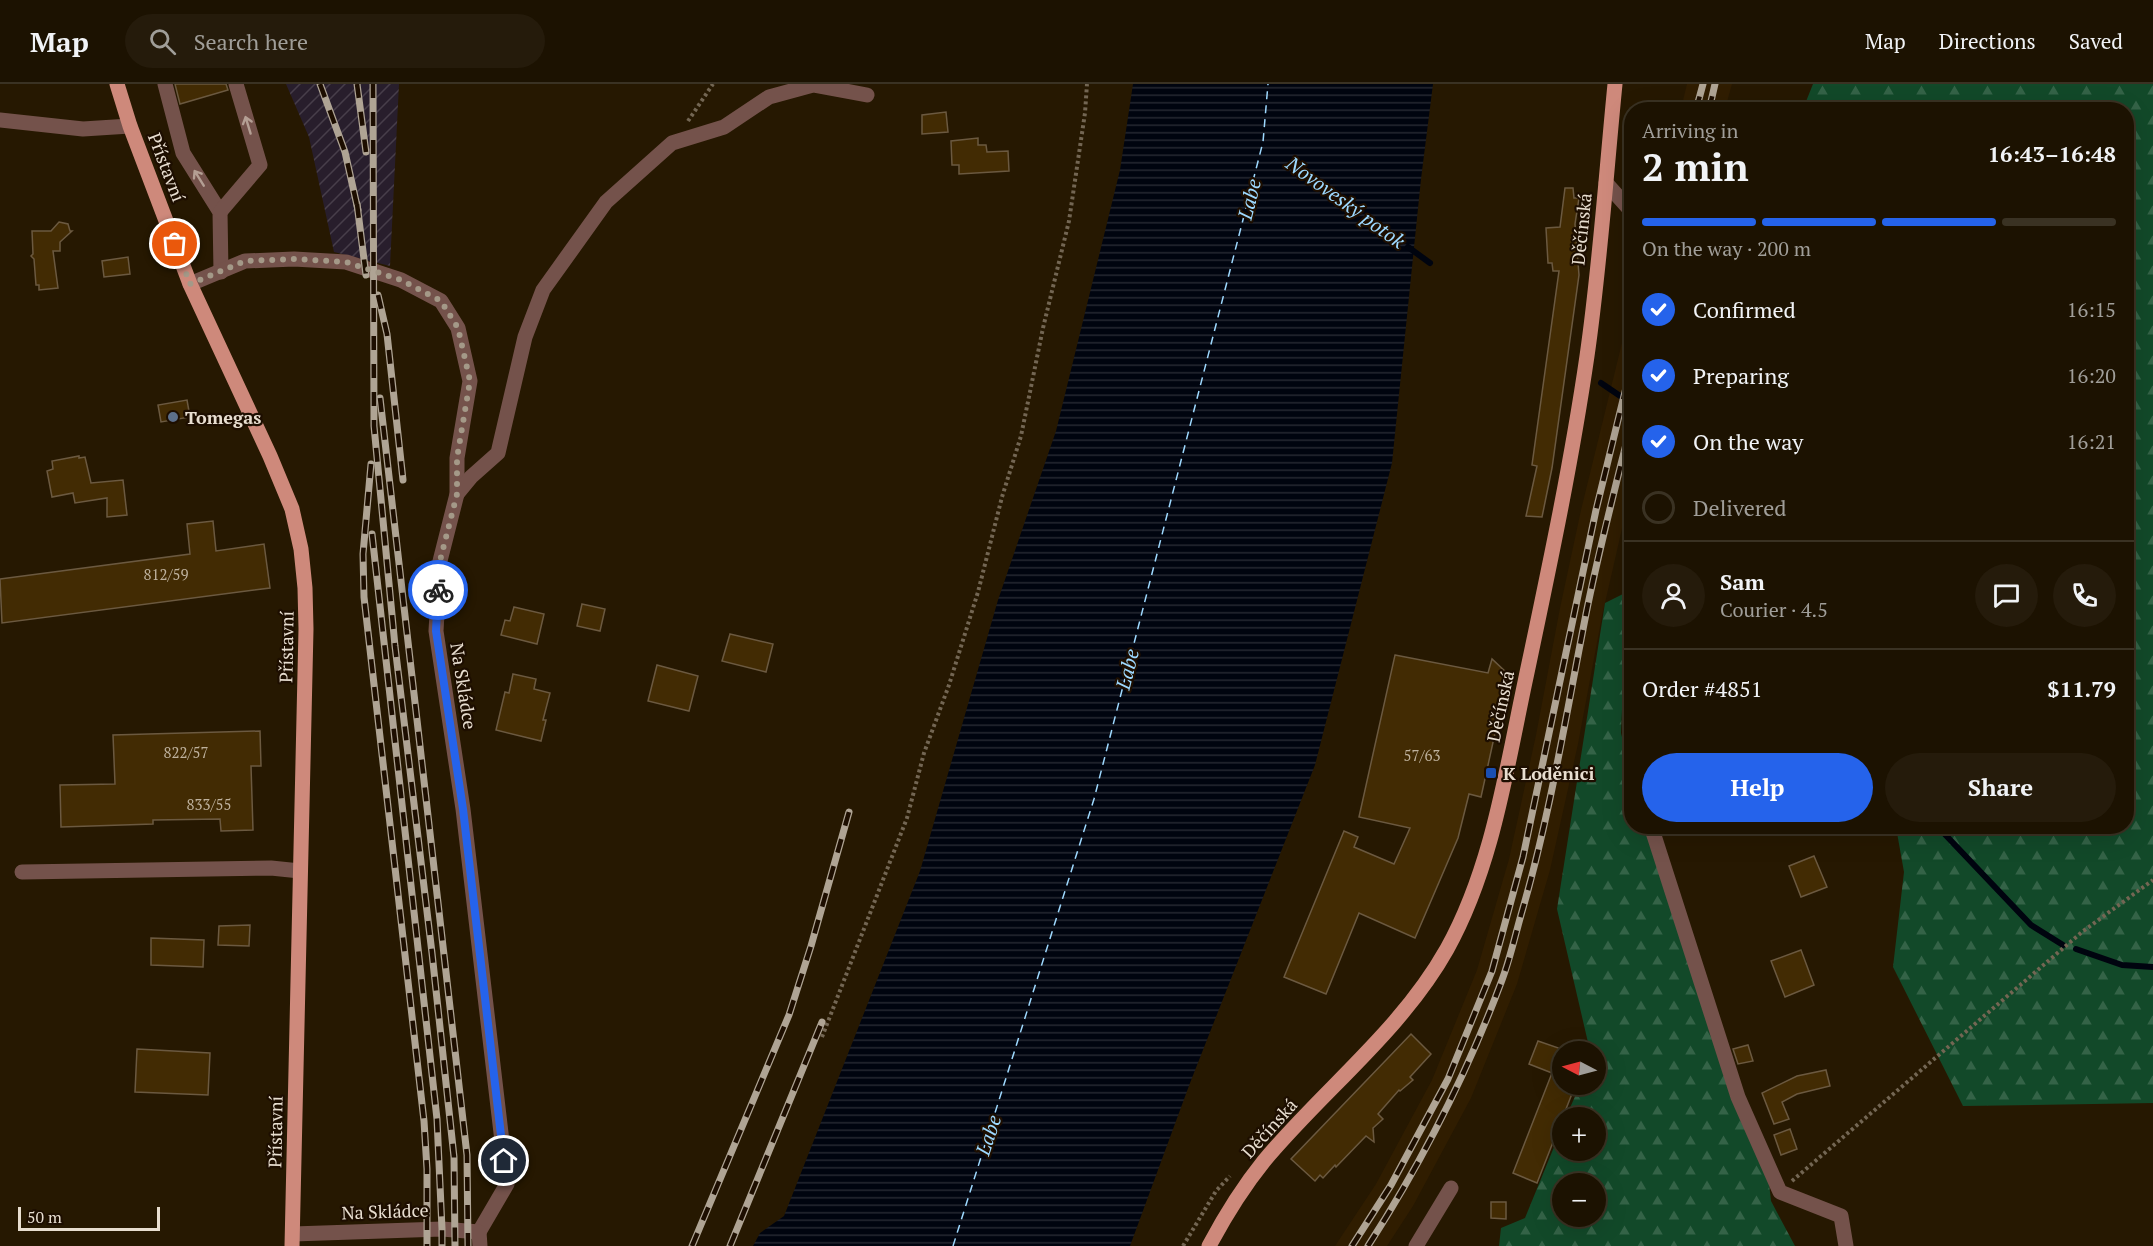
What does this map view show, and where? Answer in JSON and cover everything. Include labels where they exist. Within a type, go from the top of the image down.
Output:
[{"type":"main road","name":"Přístavní","points":[[117,84],[130,126],[190,284],[270,456],[292,509],[301,549],[306,629],[292,1240]]},
{"type":"main road","name":"Děčínská","points":[[1209,1246],[1226,1215],[1265,1160],[1412,1001],[1446,951],[1471,899],[1483,865],[1508,761],[1563,501],[1587,354],[1615,84]]},
{"type":"street","points":[[165,84],[183,153],[220,212],[222,272]]},
{"type":"street","points":[[220,212],[260,165],[236,84]]},
{"type":"street","points":[[457,494],[471,477],[498,453],[525,338],[543,290],[606,202],[672,143],[724,128],[769,97],[813,85],[867,95]]},
{"type":"street","points":[[0,120],[83,129],[130,126]]},
{"type":"street","points":[[1606,183],[1624,203]]},
{"type":"street","name":"Na Skládce","points":[[190,284],[245,261],[294,259],[346,262],[401,280],[441,301],[458,328],[470,381],[457,458],[457,494],[440,561],[436,631],[463,809],[507,1184],[479,1239],[442,1229],[292,1240]]},
{"type":"street","points":[[1654,834],[1738,1097],[1780,1192],[1841,1216],[1846,1246]]},
{"type":"street","points":[[22,872],[271,868],[300,871]]},
{"type":"street","points":[[1416,1246],[1451,1188]]},
{"type":"path","points":[[672,143],[713,84]]},
{"type":"path","points":[[822,1037],[907,818],[924,753],[949,685],[978,592],[1002,497],[1021,436],[1043,328],[1069,221],[1087,84]]},
{"type":"path","points":[[1780,1192],[2082,932],[2153,880]]},
{"type":"shaded area","points":[[286,84],[399,84],[390,266],[334,252],[309,137]]},
{"type":"shaded area","points":[[1687,84],[1732,84],[1727,102],[1683,102]]},
{"type":"shaded area","points":[[1624,335],[1624,520],[1550,870],[1517,984],[1471,1098],[1413,1206],[1387,1246],[1335,1246],[1376,1184],[1432,1080],[1477,970],[1509,859],[1581,510]]},
{"type":"green space","points":[[1813,84],[2153,84],[2153,1103],[1963,1106],[1893,967],[1904,872],[1897,834],[2134,834],[2134,102],[1806,102]]},
{"type":"green space","points":[[1624,594],[1621,733],[1624,746],[1624,834],[1648,834],[1768,1174],[1771,1201],[1795,1246],[1499,1246],[1501,1228],[1525,1218],[1552,1152],[1552,1161],[1606,1161],[1606,1107],[1570,1107],[1576,1095],[1606,1095],[1606,1041],[1588,1041],[1557,909],[1605,603]]},
{"type":"water","name":"Labe","points":[[1133,84],[1433,84],[1392,463],[1315,765],[1190,1083],[1130,1246],[753,1246],[760,1233],[784,1216],[920,871],[998,600],[1056,431],[1120,170]]},
{"type":"building","points":[[175,84],[226,84],[228,90],[180,104]]},
{"type":"building","points":[[946,112],[948,132],[922,134],[922,115]]},
{"type":"building","points":[[978,138],[978,145],[986,145],[987,152],[1008,151],[1009,171],[959,174],[959,165],[952,165],[951,141]]},
{"type":"building","points":[[1565,188],[1573,188],[1574,198],[1579,198],[1575,224],[1579,275],[1552,468],[1542,517],[1526,516],[1537,466],[1532,465],[1559,271],[1553,271],[1552,263],[1548,263],[1546,228],[1560,227]]},
{"type":"building","points":[[59,222],[68,224],[72,231],[60,242],[60,251],[53,251],[58,288],[39,290],[39,285],[36,285],[34,259],[31,256],[33,254],[32,231],[51,231]]},
{"type":"building","points":[[128,257],[130,274],[104,277],[102,261]]},
{"type":"building","points":[[187,400],[190,417],[161,422],[158,405]]},
{"type":"building","points":[[79,456],[79,458],[85,457],[91,483],[123,480],[127,515],[107,517],[107,498],[75,503],[73,493],[52,497],[47,471],[53,469],[52,461]]},
{"type":"building","points":[[213,521],[216,551],[264,544],[270,588],[2,623],[0,579],[190,554],[187,524]]},
{"type":"building","points":[[582,604],[605,609],[600,631],[577,626]]},
{"type":"building","points":[[514,607],[544,614],[537,644],[501,635],[505,620],[510,621]]},
{"type":"building","points":[[730,634],[773,644],[766,672],[722,661]]},
{"type":"building","points":[[1395,655],[1488,673],[1492,659],[1508,674],[1481,797],[1469,794],[1458,838],[1415,938],[1359,913],[1326,994],[1284,977],[1344,831],[1358,837],[1354,847],[1394,864],[1410,828],[1359,817]]},
{"type":"building","points":[[657,665],[698,676],[689,711],[648,701]]},
{"type":"building","points":[[513,674],[536,679],[534,689],[550,693],[543,720],[546,720],[541,741],[496,730],[505,692],[509,693]]},
{"type":"building","points":[[260,731],[261,766],[251,766],[253,830],[221,831],[220,819],[153,820],[153,824],[61,827],[60,785],[115,784],[113,735]]},
{"type":"building","points":[[1814,856],[1827,887],[1801,897],[1789,866]]},
{"type":"building","points":[[250,925],[249,946],[218,945],[219,926]]},
{"type":"building","points":[[151,938],[204,940],[203,967],[151,965]]},
{"type":"building","points":[[1801,950],[1814,985],[1785,997],[1771,961]]},
{"type":"building","points":[[1411,1034],[1431,1054],[1410,1077],[1413,1080],[1399,1090],[1378,1114],[1383,1119],[1373,1128],[1374,1142],[1366,1136],[1336,1167],[1335,1165],[1323,1178],[1320,1175],[1315,1181],[1291,1159]]},
{"type":"building","points":[[1538,1041],[1552,1046],[1552,1073],[1529,1064]]},
{"type":"building","points":[[1748,1045],[1753,1061],[1738,1064],[1733,1049]]},
{"type":"building","points":[[137,1049],[210,1053],[208,1095],[135,1092]]},
{"type":"building","points":[[1826,1070],[1830,1086],[1797,1094],[1782,1102],[1789,1119],[1774,1124],[1762,1093],[1797,1076]]},
{"type":"building","points":[[1552,1073],[1552,1095],[1571,1095],[1567,1107],[1552,1107],[1552,1145],[1537,1183],[1513,1173]]},
{"type":"building","points":[[1790,1129],[1797,1149],[1781,1155],[1774,1135]]},
{"type":"building","points":[[1491,1202],[1506,1202],[1506,1219],[1491,1218]]},
{"type":"waterway","name":"Novoveský potok","points":[[1408,247],[1430,263]]},
{"type":"waterway","name":"Novoveský potok","points":[[1601,383],[1624,399]]},
{"type":"waterway","name":"Novoveský potok","points":[[1945,834],[2031,925],[2063,945]]},
{"type":"waterway","name":"Novoveský potok","points":[[2076,949],[2122,965],[2153,967]]},
{"type":"ferry route","points":[[953,1246],[1094,799],[1263,142],[1268,84]]},
{"type":"railway","points":[[320,84],[345,152],[358,210]]},
{"type":"railway","points":[[357,84],[366,152]]},
{"type":"railway","points":[[373,84],[374,426],[395,646],[454,1157],[455,1246]]},
{"type":"railway","points":[[1698,102],[1703,84]]},
{"type":"railway","points":[[1711,102],[1715,84]]},
{"type":"railway","points":[[357,204],[366,275]]},
{"type":"railway","points":[[378,295],[387,334],[403,480]]},
{"type":"railway","points":[[1352,1246],[1391,1185],[1448,1079],[1492,971],[1523,857],[1596,510],[1624,396]]},
{"type":"railway","points":[[380,398],[467,1155],[468,1246]]},
{"type":"railway","points":[[1368,1246],[1407,1182],[1442,1117],[1474,1049],[1508,964],[1541,840],[1591,590],[1624,452]]},
{"type":"railway","points":[[371,464],[363,554],[364,597],[424,1121],[427,1169],[427,1246]]},
{"type":"railway","points":[[372,534],[437,1119],[442,1246]]},
{"type":"railway","points":[[692,1246],[789,1015],[849,812]]},
{"type":"railway","points":[[730,1246],[822,1022]]},
{"type":"way so far","points":[[175,244],[190,284],[245,261],[294,259],[346,262],[401,280],[441,301],[458,328],[470,381],[457,458],[457,494],[440,561],[438,590]]},
{"type":"place","name":"Tomegas","points":[[173,417]]},
{"type":"place","name":"K Loděnici","points":[[1491,773]]},
{"type":"route","points":[[438,590],[436,631],[463,809],[504,1161]]}]
